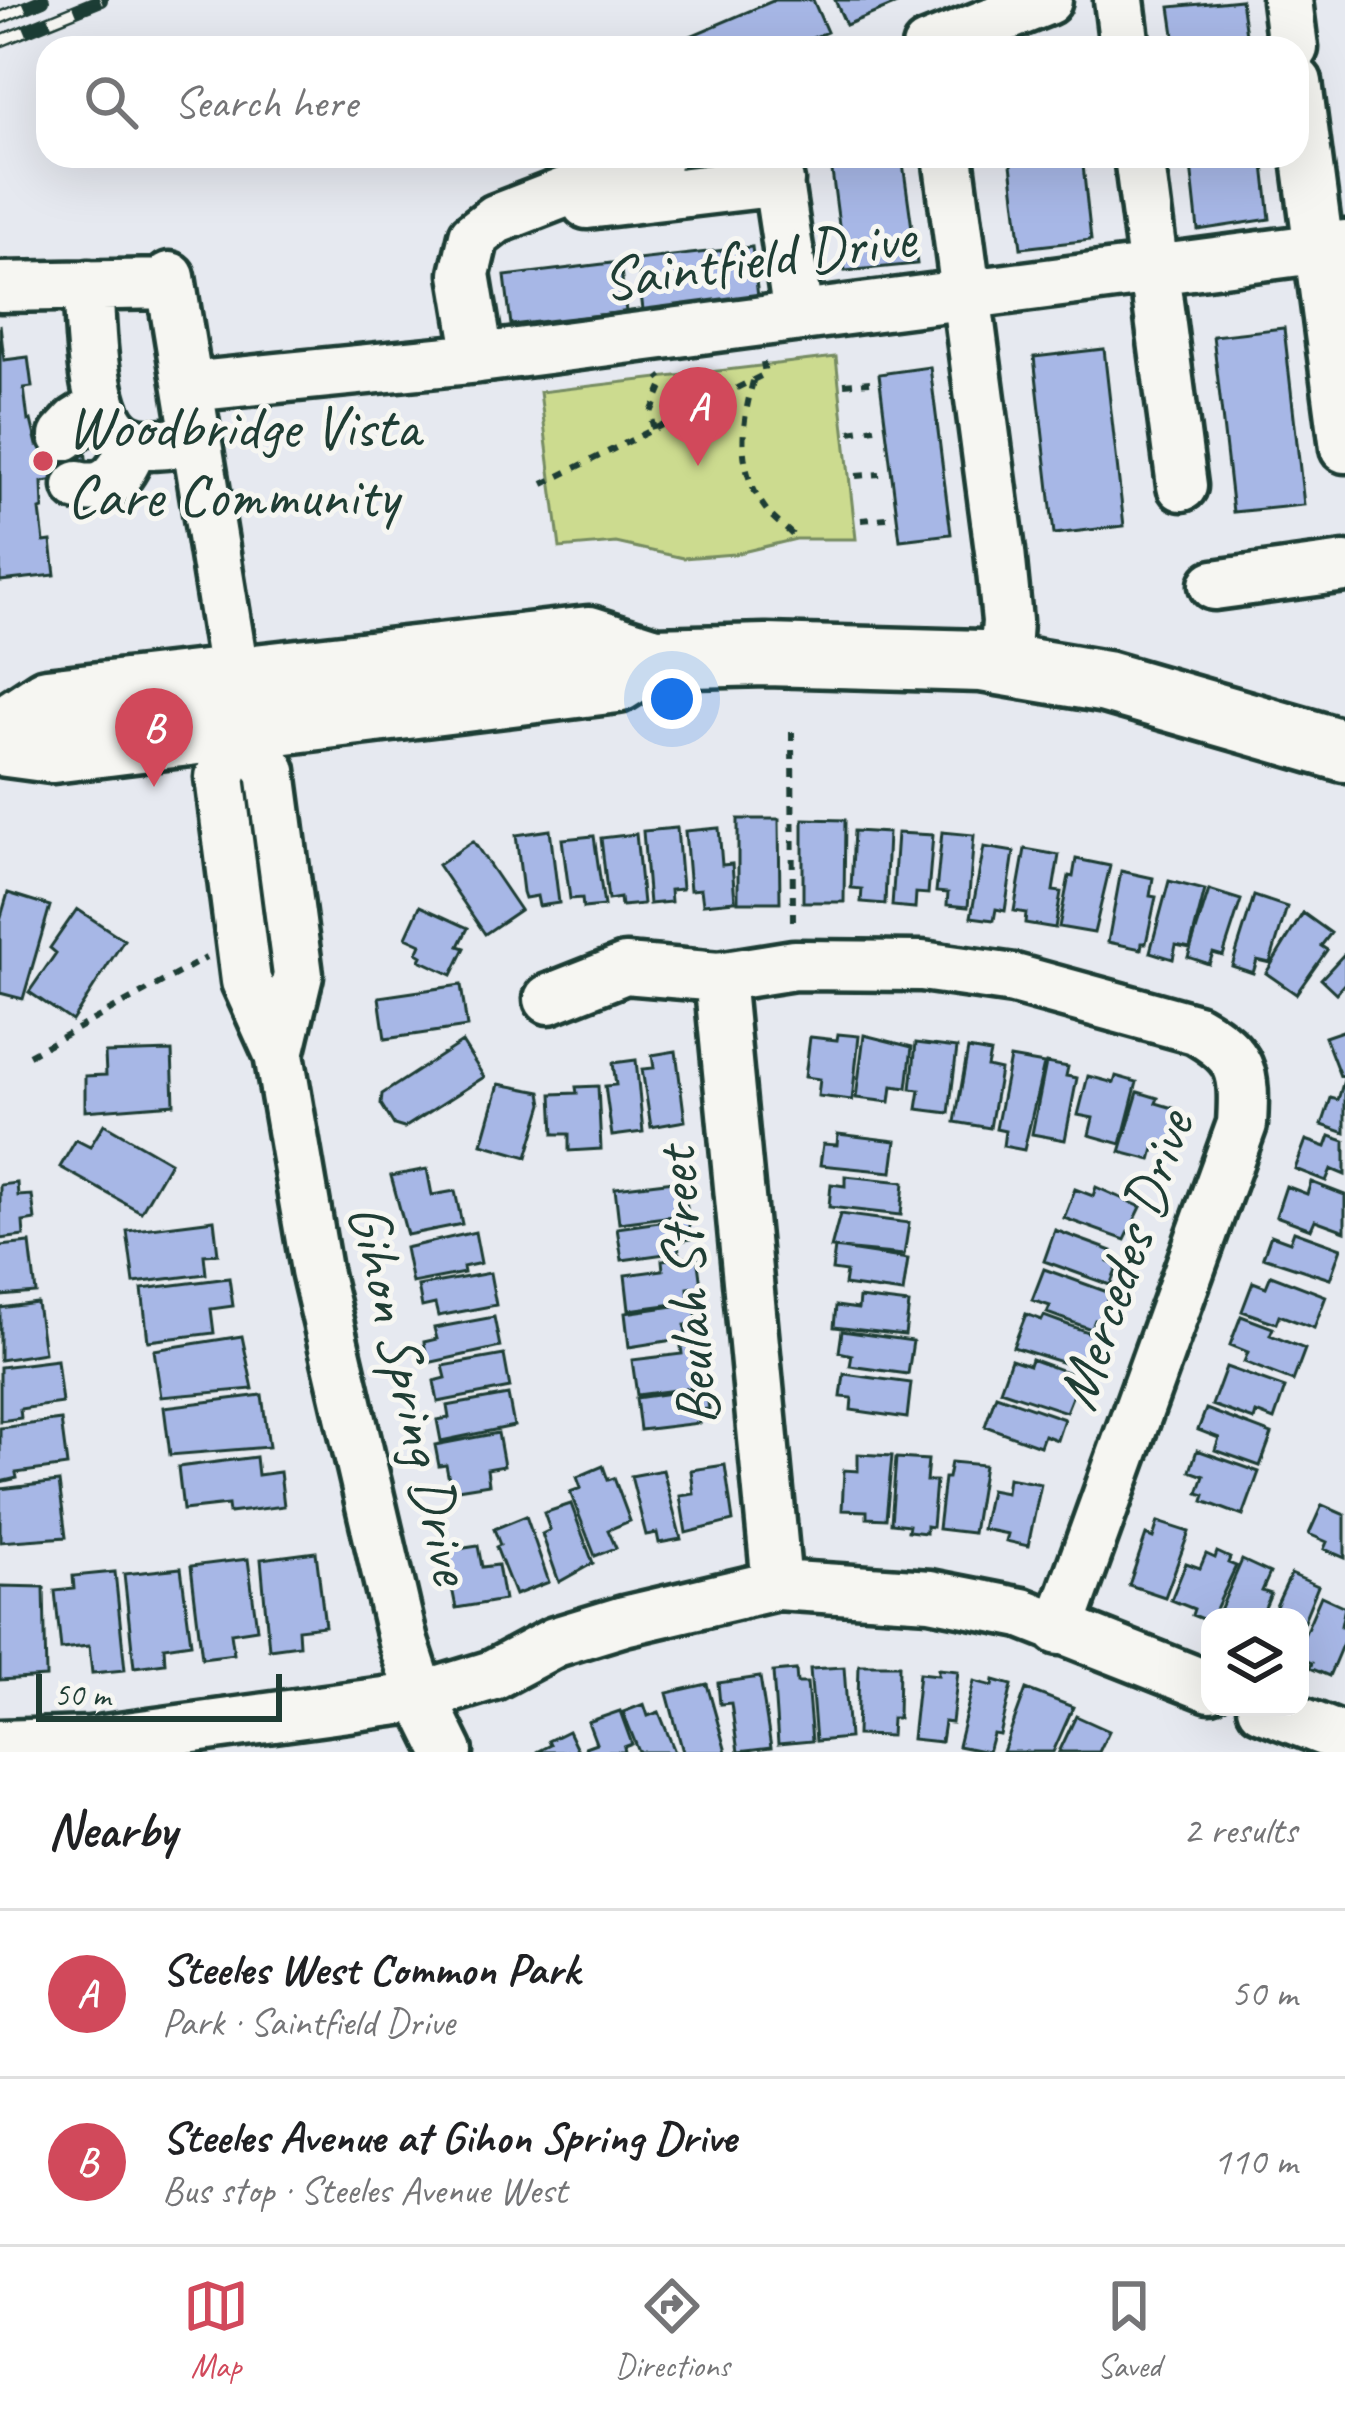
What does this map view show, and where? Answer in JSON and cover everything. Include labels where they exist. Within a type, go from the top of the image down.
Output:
[{"type":"main road","points":[[0,730],[47,699],[237,703],[616,682],[655,658],[766,655],[980,661],[1106,682],[1345,751]]},
{"type":"main road","points":[[0,745],[52,752],[237,703]]},
{"type":"street","points":[[957,36],[1047,0]]},
{"type":"street","points":[[1119,0],[1124,36]]},
{"type":"street","points":[[1287,0],[1292,36]]},
{"type":"street","points":[[1309,140],[1331,247],[1345,448]]},
{"type":"street","points":[[479,358],[465,274],[474,236],[496,219],[629,168]]},
{"type":"street","points":[[950,168],[1000,551],[1007,622],[1004,665]]},
{"type":"street","points":[[1140,168],[1182,486]]},
{"type":"street","points":[[567,193],[578,205],[776,169],[798,315]]},
{"type":"street","name":"Saintfield Drive","points":[[188,387],[479,358],[1331,247]]},
{"type":"street","points":[[0,286],[171,280],[237,703]]},
{"type":"street","points":[[88,285],[82,422],[112,428],[134,442],[196,440]]},
{"type":"street","points":[[79,486],[95,488],[110,482],[125,466],[134,442]]},
{"type":"street","points":[[1214,585],[1345,566]]},
{"type":"street","name":"Gihon Spring Drive","points":[[237,703],[271,771],[298,975],[279,1054],[316,1270],[403,1642],[421,1697],[448,1752]]},
{"type":"street","name":"Mercedes Drive","points":[[549,999],[625,969],[719,977],[794,964],[922,966],[1014,979],[1196,1029],[1239,1063],[1243,1124],[1059,1630]]},
{"type":"street","name":"Beulah Street","points":[[719,977],[777,1585]]},
{"type":"street","points":[[0,1745],[90,1747],[421,1697],[493,1676],[555,1642],[777,1585],[930,1595],[1022,1612],[1201,1684]]},
{"type":"street","points":[[1287,1716],[1344,1736]]},
{"type":"path","points":[[543,484],[753,381],[765,374],[763,360]]},
{"type":"path","points":[[655,429],[650,415],[664,382],[656,373]]},
{"type":"path","points":[[753,381],[741,430],[748,475],[769,514],[796,539]]},
{"type":"path","points":[[844,384],[869,382]]},
{"type":"path","points":[[850,432],[874,428]]},
{"type":"path","points":[[856,476],[880,474]]},
{"type":"path","points":[[861,520],[887,518]]},
{"type":"path","points":[[792,732],[794,964]]},
{"type":"path","points":[[29,1055],[214,953]]},
{"type":"green space","points":[[836,357],[856,539],[796,539],[734,554],[683,558],[616,543],[560,548],[540,392]]},
{"type":"building","points":[[775,0],[813,0],[827,32],[818,36],[690,36]]},
{"type":"building","points":[[835,0],[906,0],[846,25]]},
{"type":"building","points":[[1241,0],[1246,36],[1174,36],[1170,7]]},
{"type":"building","points":[[832,168],[904,168],[917,264],[845,271]]},
{"type":"building","points":[[1011,168],[1083,168],[1091,240],[1021,248]]},
{"type":"building","points":[[1191,168],[1264,168],[1270,219],[1198,230]]},
{"type":"building","points":[[752,247],[758,297],[643,310],[637,260]]},
{"type":"building","points":[[620,262],[626,312],[511,325],[505,276]]},
{"type":"building","name":"Woodbridge Vista Care Community","points":[[0,324],[4,360],[28,357],[32,387],[24,388],[37,445],[84,440],[88,476],[42,482],[44,542],[51,541],[55,575],[0,581]]},
{"type":"building","points":[[1284,328],[1304,505],[1233,512],[1213,336]]},
{"type":"building","points":[[1104,349],[1124,526],[1054,534],[1034,357]]},
{"type":"building","points":[[930,367],[951,534],[900,540],[879,374]]},
{"type":"building","points":[[738,819],[779,819],[780,902],[738,902]]},
{"type":"building","points":[[803,819],[845,820],[844,902],[803,902]]},
{"type":"building","points":[[677,828],[682,889],[670,890],[671,902],[649,904],[643,831]]},
{"type":"building","points":[[719,828],[722,865],[732,864],[735,901],[703,904],[701,889],[690,890],[685,831]]},
{"type":"building","points":[[550,830],[559,903],[539,906],[537,896],[525,898],[523,892],[516,835]]},
{"type":"building","points":[[854,831],[888,833],[885,904],[861,902],[862,889],[851,888]]},
{"type":"building","points":[[942,832],[974,835],[968,907],[947,905],[948,893],[936,892]]},
{"type":"building","points":[[897,833],[933,835],[928,894],[916,893],[915,908],[892,906]]},
{"type":"building","points":[[636,834],[643,904],[621,906],[620,898],[608,900],[601,838]]},
{"type":"building","points":[[594,836],[604,906],[583,908],[582,898],[570,899],[562,839]]},
{"type":"building","points":[[473,841],[520,910],[485,934],[438,865]]},
{"type":"building","points":[[984,847],[1014,852],[1005,911],[996,909],[994,920],[971,917]]},
{"type":"building","points":[[1025,849],[1059,855],[1053,891],[1061,892],[1055,928],[1025,923],[1026,913],[1014,911]]},
{"type":"building","points":[[1076,859],[1110,866],[1094,933],[1059,927]]},
{"type":"building","points":[[1121,871],[1153,878],[1150,896],[1156,897],[1141,949],[1108,942]]},
{"type":"building","points":[[1169,881],[1205,890],[1190,948],[1176,945],[1173,959],[1150,952]]},
{"type":"building","points":[[1209,890],[1241,900],[1223,956],[1213,953],[1209,964],[1188,957]]},
{"type":"building","points":[[8,893],[50,906],[23,999],[0,993],[0,920]]},
{"type":"building","points":[[1254,896],[1287,907],[1270,963],[1257,960],[1253,973],[1232,966]]},
{"type":"building","points":[[420,906],[468,928],[459,946],[465,948],[452,975],[420,960],[421,944],[406,937]]},
{"type":"building","points":[[77,909],[124,940],[72,1021],[29,992],[56,953],[50,948]]},
{"type":"building","points":[[1303,913],[1331,933],[1321,946],[1327,950],[1296,994],[1266,973]]},
{"type":"building","points":[[1345,953],[1345,983],[1336,993],[1321,979]]},
{"type":"building","points":[[461,985],[467,1027],[385,1039],[379,997]]},
{"type":"building","points":[[1345,1030],[1345,1075],[1340,1076],[1325,1037]]},
{"type":"building","points":[[838,1034],[859,1036],[852,1100],[818,1096],[820,1079],[805,1077],[810,1037],[837,1040]]},
{"type":"building","points":[[864,1035],[912,1047],[907,1088],[892,1086],[890,1102],[856,1098]]},
{"type":"building","points":[[462,1042],[484,1077],[404,1128],[394,1125],[381,1104],[382,1094]]},
{"type":"building","points":[[916,1043],[957,1048],[949,1113],[917,1109],[920,1090],[911,1089]]},
{"type":"building","points":[[968,1049],[990,1053],[987,1067],[1000,1070],[990,1128],[955,1122]]},
{"type":"building","points":[[172,1051],[174,1104],[85,1111],[85,1076],[106,1075],[105,1053]]},
{"type":"building","points":[[676,1051],[685,1121],[651,1127],[642,1069],[654,1068],[652,1055]]},
{"type":"building","points":[[1010,1058],[1044,1064],[1024,1150],[1003,1146],[1005,1131],[996,1129]]},
{"type":"building","points":[[636,1060],[643,1132],[612,1136],[605,1086],[616,1085],[613,1063]]},
{"type":"building","points":[[1046,1063],[1068,1067],[1066,1076],[1077,1078],[1065,1140],[1032,1134]]},
{"type":"building","points":[[1088,1076],[1114,1083],[1116,1076],[1137,1082],[1121,1144],[1089,1135],[1093,1118],[1078,1115]]},
{"type":"building","points":[[1344,1080],[1345,1133],[1322,1125],[1331,1098],[1338,1100]]},
{"type":"building","points":[[499,1084],[541,1092],[543,1104],[527,1157],[482,1144]]},
{"type":"building","points":[[598,1086],[601,1149],[569,1151],[569,1134],[554,1134],[552,1094]]},
{"type":"building","points":[[1138,1092],[1180,1110],[1170,1149],[1155,1145],[1151,1160],[1120,1152]]},
{"type":"building","points":[[104,1124],[170,1162],[141,1212],[60,1167],[76,1140],[90,1147]]},
{"type":"building","points":[[838,1134],[896,1141],[892,1172],[820,1165],[823,1144],[837,1145]]},
{"type":"building","points":[[1330,1136],[1345,1141],[1345,1175],[1331,1169],[1326,1181],[1295,1169],[1306,1140],[1326,1147]]},
{"type":"building","points":[[427,1169],[432,1195],[455,1191],[462,1224],[407,1235],[391,1176]]},
{"type":"building","points":[[845,1176],[904,1182],[901,1215],[829,1207],[831,1184],[845,1186]]},
{"type":"building","points":[[683,1180],[688,1214],[619,1223],[615,1188]]},
{"type":"building","points":[[1311,1182],[1345,1195],[1345,1231],[1315,1220],[1311,1229],[1276,1216],[1286,1186],[1307,1194]]},
{"type":"building","points":[[17,1183],[18,1196],[32,1195],[35,1220],[23,1222],[24,1236],[0,1239],[0,1185]]},
{"type":"building","points":[[1096,1187],[1141,1207],[1125,1240],[1064,1218],[1075,1189],[1093,1196]]},
{"type":"building","points":[[840,1214],[909,1223],[904,1255],[831,1248]]},
{"type":"building","points":[[688,1218],[691,1239],[678,1241],[679,1252],[622,1260],[617,1228]]},
{"type":"building","points":[[214,1220],[218,1254],[204,1255],[206,1274],[134,1283],[127,1231]]},
{"type":"building","points":[[1055,1230],[1112,1251],[1108,1262],[1118,1266],[1110,1285],[1044,1261]]},
{"type":"building","points":[[1294,1231],[1341,1248],[1330,1279],[1263,1257],[1271,1235],[1290,1242]]},
{"type":"building","points":[[475,1232],[481,1263],[463,1267],[464,1273],[412,1283],[405,1248]]},
{"type":"building","points":[[30,1243],[36,1293],[0,1296],[0,1246]]},
{"type":"building","points":[[835,1248],[908,1259],[903,1293],[844,1285],[846,1272],[832,1270]]},
{"type":"building","points":[[697,1256],[701,1286],[688,1288],[689,1302],[629,1310],[625,1275],[663,1270],[662,1260]]},
{"type":"building","points":[[1044,1269],[1110,1293],[1100,1321],[1095,1320],[1091,1329],[1047,1313],[1050,1306],[1032,1300]]},
{"type":"building","points":[[490,1273],[496,1305],[438,1316],[435,1304],[422,1307],[418,1286]]},
{"type":"building","points":[[1271,1275],[1326,1296],[1314,1328],[1279,1315],[1276,1323],[1242,1311],[1253,1282],[1266,1287]]},
{"type":"building","points":[[229,1278],[233,1306],[211,1309],[214,1333],[148,1341],[142,1289]]},
{"type":"building","points":[[859,1298],[909,1304],[905,1335],[834,1327],[836,1306],[858,1309]]},
{"type":"building","points":[[37,1303],[44,1353],[0,1360],[0,1308]]},
{"type":"building","points":[[695,1303],[697,1324],[685,1325],[686,1338],[629,1347],[625,1313]]},
{"type":"building","points":[[1026,1314],[1093,1334],[1080,1368],[1013,1347]]},
{"type":"building","points":[[1241,1316],[1273,1328],[1270,1335],[1305,1349],[1293,1381],[1244,1362],[1248,1352],[1230,1345]]},
{"type":"building","points":[[494,1317],[500,1347],[428,1363],[424,1342],[437,1339],[434,1328]]},
{"type":"building","points":[[842,1331],[913,1341],[908,1374],[850,1366],[852,1355],[839,1352]]},
{"type":"building","points":[[242,1336],[253,1389],[161,1397],[154,1350]]},
{"type":"building","points":[[702,1343],[705,1372],[697,1373],[699,1387],[637,1395],[632,1360],[682,1354],[681,1346]]},
{"type":"building","points":[[504,1355],[510,1388],[438,1402],[434,1381],[446,1378],[443,1366]]},
{"type":"building","points":[[1011,1359],[1029,1365],[1031,1359],[1080,1377],[1066,1412],[1000,1390]]},
{"type":"building","points":[[57,1360],[62,1403],[20,1409],[21,1418],[0,1421],[0,1367]]},
{"type":"building","points":[[1226,1367],[1285,1388],[1274,1420],[1256,1413],[1254,1420],[1212,1405]]},
{"type":"building","points":[[844,1374],[911,1383],[907,1418],[851,1410],[852,1398],[841,1397]]},
{"type":"building","points":[[706,1388],[709,1409],[697,1410],[699,1423],[640,1430],[636,1398]]},
{"type":"building","points":[[262,1395],[269,1447],[170,1455],[164,1407]]},
{"type":"building","points":[[508,1395],[514,1426],[441,1441],[437,1420],[449,1418],[447,1406]]},
{"type":"building","points":[[996,1395],[1064,1419],[1057,1440],[1044,1435],[1040,1446],[985,1426]]},
{"type":"building","points":[[1206,1409],[1272,1434],[1260,1466],[1215,1450],[1219,1438],[1198,1430]]},
{"type":"building","points":[[61,1420],[67,1466],[16,1473],[17,1478],[0,1482],[0,1428]]},
{"type":"building","points":[[498,1433],[504,1466],[487,1469],[489,1484],[451,1490],[446,1465],[439,1466],[435,1445]]},
{"type":"building","points":[[1197,1450],[1259,1472],[1243,1516],[1203,1501],[1205,1495],[1198,1493],[1204,1476],[1190,1471]]},
{"type":"building","points":[[858,1454],[892,1456],[886,1519],[867,1518],[867,1511],[842,1510],[844,1470],[858,1471]]},
{"type":"building","points":[[256,1457],[258,1475],[280,1472],[284,1506],[229,1513],[228,1505],[183,1510],[178,1467]]},
{"type":"building","points":[[896,1458],[928,1460],[926,1481],[936,1481],[932,1527],[926,1526],[926,1533],[891,1523]]},
{"type":"building","points":[[951,1462],[984,1465],[973,1533],[938,1529],[944,1478],[948,1478]]},
{"type":"building","points":[[725,1465],[733,1521],[686,1533],[680,1496],[694,1494],[691,1470]]},
{"type":"building","points":[[603,1466],[608,1480],[614,1478],[630,1521],[608,1530],[616,1548],[595,1556],[570,1492],[581,1488],[577,1477]]},
{"type":"building","points":[[663,1470],[681,1539],[659,1543],[657,1533],[646,1535],[631,1476]]},
{"type":"building","points":[[1008,1478],[1041,1484],[1028,1546],[1006,1541],[1008,1534],[982,1529],[990,1490],[1006,1493]]},
{"type":"building","points":[[59,1482],[66,1537],[0,1542],[0,1489]]},
{"type":"building","points":[[571,1504],[593,1563],[559,1582],[542,1534],[550,1530],[544,1513]]},
{"type":"building","points":[[1322,1505],[1345,1515],[1345,1558],[1324,1549],[1327,1542],[1309,1534]]},
{"type":"building","points":[[526,1516],[549,1582],[515,1595],[494,1529]]},
{"type":"building","points":[[1158,1522],[1189,1532],[1165,1597],[1129,1585],[1146,1535],[1153,1538]]},
{"type":"building","points":[[478,1546],[482,1567],[498,1565],[504,1600],[456,1608],[445,1551]]},
{"type":"building","points":[[316,1552],[325,1626],[298,1629],[299,1645],[269,1649],[261,1559]]},
{"type":"building","points":[[1217,1552],[1236,1566],[1216,1608],[1201,1608],[1201,1618],[1192,1615],[1194,1609],[1171,1600],[1186,1563],[1200,1568],[1206,1554],[1215,1558]]},
{"type":"building","points":[[248,1559],[257,1629],[231,1633],[234,1654],[202,1658],[191,1566]]},
{"type":"building","points":[[1242,1560],[1270,1573],[1262,1591],[1271,1594],[1265,1608],[1221,1608]]},
{"type":"building","points":[[181,1568],[191,1643],[164,1647],[165,1663],[134,1667],[124,1574]]},
{"type":"building","points":[[115,1572],[125,1670],[92,1673],[89,1646],[61,1649],[55,1591],[74,1589],[73,1576]]},
{"type":"building","points":[[1291,1574],[1318,1586],[1309,1608],[1275,1608]]},
{"type":"building","points":[[0,1586],[44,1587],[46,1677],[0,1680]]},
{"type":"building","points":[[1321,1596],[1345,1607],[1341,1626],[1345,1638],[1329,1676],[1310,1668],[1309,1624]]},
{"type":"building","points":[[859,1665],[899,1665],[898,1718],[892,1718],[891,1736],[857,1735]]},
{"type":"building","points":[[844,1667],[849,1738],[816,1741],[810,1669]]},
{"type":"building","points":[[938,1669],[958,1671],[952,1723],[944,1722],[941,1742],[912,1739],[919,1673],[938,1675]]},
{"type":"building","points":[[796,1670],[797,1683],[807,1683],[812,1741],[778,1744],[773,1672]]},
{"type":"building","points":[[760,1677],[771,1748],[738,1752],[731,1703],[720,1704],[718,1683]]},
{"type":"building","points":[[994,1680],[1012,1685],[1000,1735],[993,1734],[988,1752],[958,1746],[974,1681],[993,1686]]},
{"type":"building","points":[[707,1684],[726,1752],[683,1752],[667,1693]]},
{"type":"building","points":[[1026,1689],[1073,1707],[1053,1752],[1003,1752]]},
{"type":"building","points":[[644,1704],[648,1716],[659,1712],[675,1752],[639,1752],[623,1712]]},
{"type":"building","points":[[620,1711],[632,1744],[624,1747],[625,1752],[587,1752],[585,1747],[596,1743],[588,1722]]},
{"type":"building","points":[[1076,1716],[1109,1731],[1099,1752],[1059,1752]]},
{"type":"building","points":[[568,1731],[578,1752],[536,1752],[550,1745],[548,1741]]},
{"type":"railway","points":[[0,18],[43,0]]},
{"type":"railway","points":[[0,41],[101,0]]},
{"type":"place","name":"Woodbridge Vista Care Community","points":[[43,461]]},
{"type":"place","name":"Steeles West Common Park","points":[[698,466]]},
{"type":"place","name":"Steeles Avenue at Gihon Spring Drive","points":[[154,787]]}]
